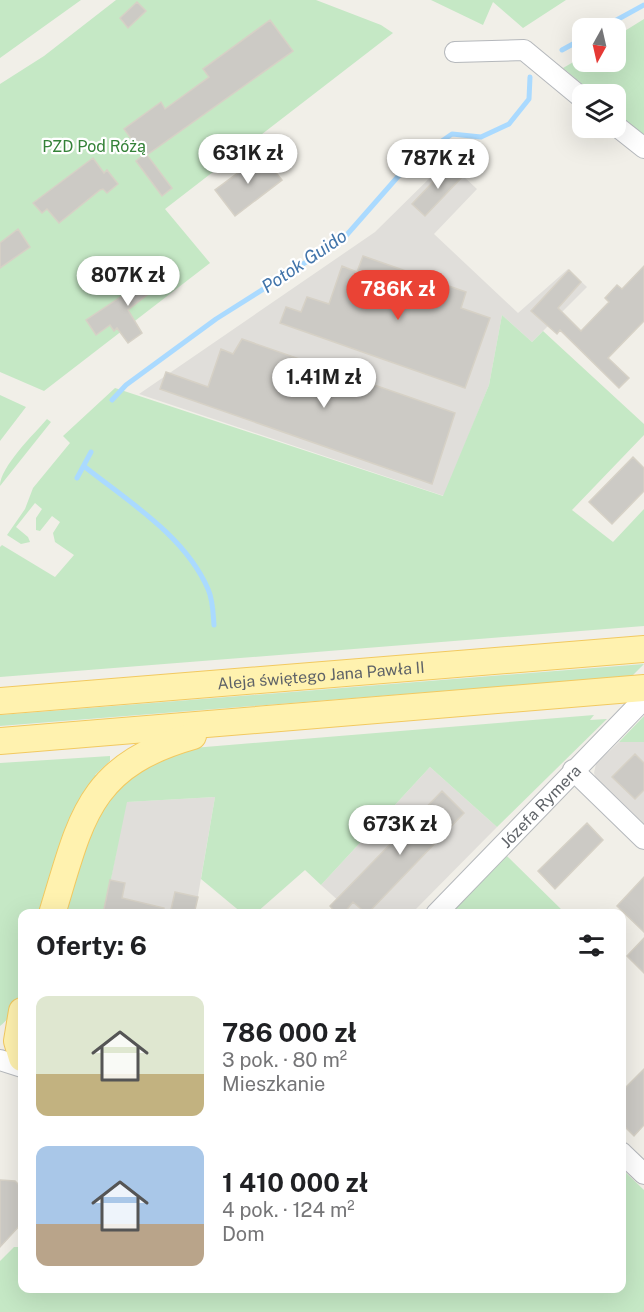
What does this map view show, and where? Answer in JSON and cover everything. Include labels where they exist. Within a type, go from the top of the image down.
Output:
[{"type":"main road","name":"Aleja świętego Jana Pawła II","points":[[0,701],[644,649]]},
{"type":"main road","points":[[0,741],[644,688]]},
{"type":"main road","points":[[54,909],[85,812],[101,788],[116,773],[152,750],[174,742],[258,721]]},
{"type":"main road","points":[[0,1032],[18,1013]]},
{"type":"street","points":[[454,52],[525,50],[572,90]]},
{"type":"street","points":[[626,134],[644,148]]},
{"type":"street","name":"Józefa Rymera","points":[[441,909],[644,699]]},
{"type":"street","points":[[573,770],[644,839]]},
{"type":"street","points":[[0,1060],[18,1066]]},
{"type":"street","points":[[626,1157],[644,1174]]},
{"type":"shaded area","points":[[447,161],[477,189],[434,234],[518,313],[568,269],[587,287],[532,342],[502,315],[489,385],[444,496],[139,394],[375,232]]},
{"type":"shaded area","points":[[619,742],[644,742],[644,830],[598,785],[594,773],[596,764]]},
{"type":"shaded area","points":[[430,767],[497,827],[416,909],[348,909],[321,885]]},
{"type":"shaded area","points":[[215,797],[196,909],[105,909],[126,802]]},
{"type":"green space","points":[[0,0],[81,0],[0,58]]},
{"type":"green space","name":"PZD Pod Różą","points":[[116,0],[316,0],[381,25],[393,33],[165,209],[210,263],[44,391],[0,372],[0,84],[44,56]]},
{"type":"green space","points":[[431,0],[566,0],[523,28],[493,2],[483,25]]},
{"type":"green space","points":[[644,19],[644,136],[626,121],[626,84],[582,84],[563,68],[572,63],[572,72],[626,72],[626,30]]},
{"type":"green space","points":[[502,315],[532,342],[543,331],[644,424],[644,435],[572,510],[613,542],[644,509],[644,626],[0,677],[0,547],[2,545],[55,577],[74,555],[55,542],[53,533],[60,522],[52,516],[40,531],[36,530],[36,518],[42,509],[35,503],[16,527],[28,537],[30,542],[21,544],[7,535],[25,509],[33,488],[70,443],[63,436],[115,388],[443,496],[489,385]]},
{"type":"green space","points":[[0,395],[26,407],[0,441]]},
{"type":"green space","points":[[47,419],[51,422],[0,486],[1,478],[11,460]]},
{"type":"green space","points":[[644,664],[632,676],[0,726],[0,715]]},
{"type":"green space","points":[[594,715],[590,720],[607,719],[497,827],[430,767],[321,885],[305,870],[261,909],[237,909],[201,879],[215,797],[127,802],[105,909],[61,909],[83,836],[126,772],[193,748]]},
{"type":"green space","points":[[644,716],[644,742],[619,742]]},
{"type":"green space","points":[[110,756],[110,761],[95,775],[107,773],[49,909],[18,909],[18,998],[10,1015],[0,1026],[0,763]]},
{"type":"green space","points":[[507,856],[561,909],[454,909]]},
{"type":"green space","points":[[626,1173],[644,1190],[644,1312],[0,1312],[0,1261],[14,1247],[18,1247],[18,1293],[626,1293]]},
{"type":"building","points":[[137,2],[146,11],[128,28],[120,18]]},
{"type":"building","points":[[270,20],[293,51],[147,155],[172,188],[162,196],[136,161],[143,155],[124,129],[161,102],[165,109],[209,77],[203,69]]},
{"type":"building","points":[[262,155],[282,180],[235,216],[215,190]]},
{"type":"building","points":[[93,158],[104,173],[107,170],[118,184],[107,193],[103,189],[100,190],[59,223],[47,209],[42,213],[33,203]]},
{"type":"building","points":[[450,164],[463,176],[425,216],[412,204]]},
{"type":"building","points":[[18,229],[30,247],[0,268],[0,243]]},
{"type":"building","points":[[363,256],[466,292],[461,308],[490,318],[465,388],[280,323],[286,307],[301,312],[307,297],[329,304],[342,266],[357,272]]},
{"type":"building","points":[[170,264],[176,272],[128,310],[142,333],[128,343],[117,328],[114,331],[110,325],[96,335],[86,320],[140,284],[138,283],[149,274],[152,276]]},
{"type":"building","points":[[644,266],[644,321],[608,358],[629,378],[619,388],[560,330],[557,334],[531,311],[569,270],[581,282],[558,308],[581,331],[609,302],[605,298],[617,285],[622,289]]},
{"type":"building","points":[[242,339],[455,413],[432,484],[160,389],[166,372],[208,387],[221,349],[233,354]]},
{"type":"building","points":[[633,457],[644,468],[644,491],[612,524],[589,502]]},
{"type":"building","points":[[635,754],[644,763],[644,790],[635,799],[612,777]]},
{"type":"building","points":[[442,791],[464,813],[372,909],[361,909],[353,902],[347,909],[333,909],[330,906]]},
{"type":"building","points":[[587,823],[603,840],[555,889],[538,871]]},
{"type":"building","points":[[644,877],[644,932],[626,915],[626,909],[620,909],[617,906]]},
{"type":"building","points":[[110,880],[125,883],[122,898],[164,908],[164,909],[104,909]]},
{"type":"building","points":[[175,892],[198,897],[195,909],[171,909]]},
{"type":"building","points":[[644,938],[644,973],[627,956]]},
{"type":"building","points":[[644,1069],[644,1125],[634,1136],[626,1128],[626,1087]]},
{"type":"building","points":[[0,1180],[15,1181],[18,1184],[18,1227],[0,1247]]},
{"type":"waterway","name":"Potok Guido","points":[[620,18],[644,5]]},
{"type":"waterway","name":"Potok Guido","points":[[562,50],[572,44]]},
{"type":"waterway","name":"Potok Guido","points":[[112,400],[126,385],[216,319],[344,238],[409,164],[452,134],[481,137],[509,124],[529,99],[530,77]]},
{"type":"waterway","name":"Potok Guido","points":[[77,478],[91,452]]},
{"type":"waterway","points":[[85,467],[154,521],[185,552],[208,589],[212,602],[214,625]]}]
